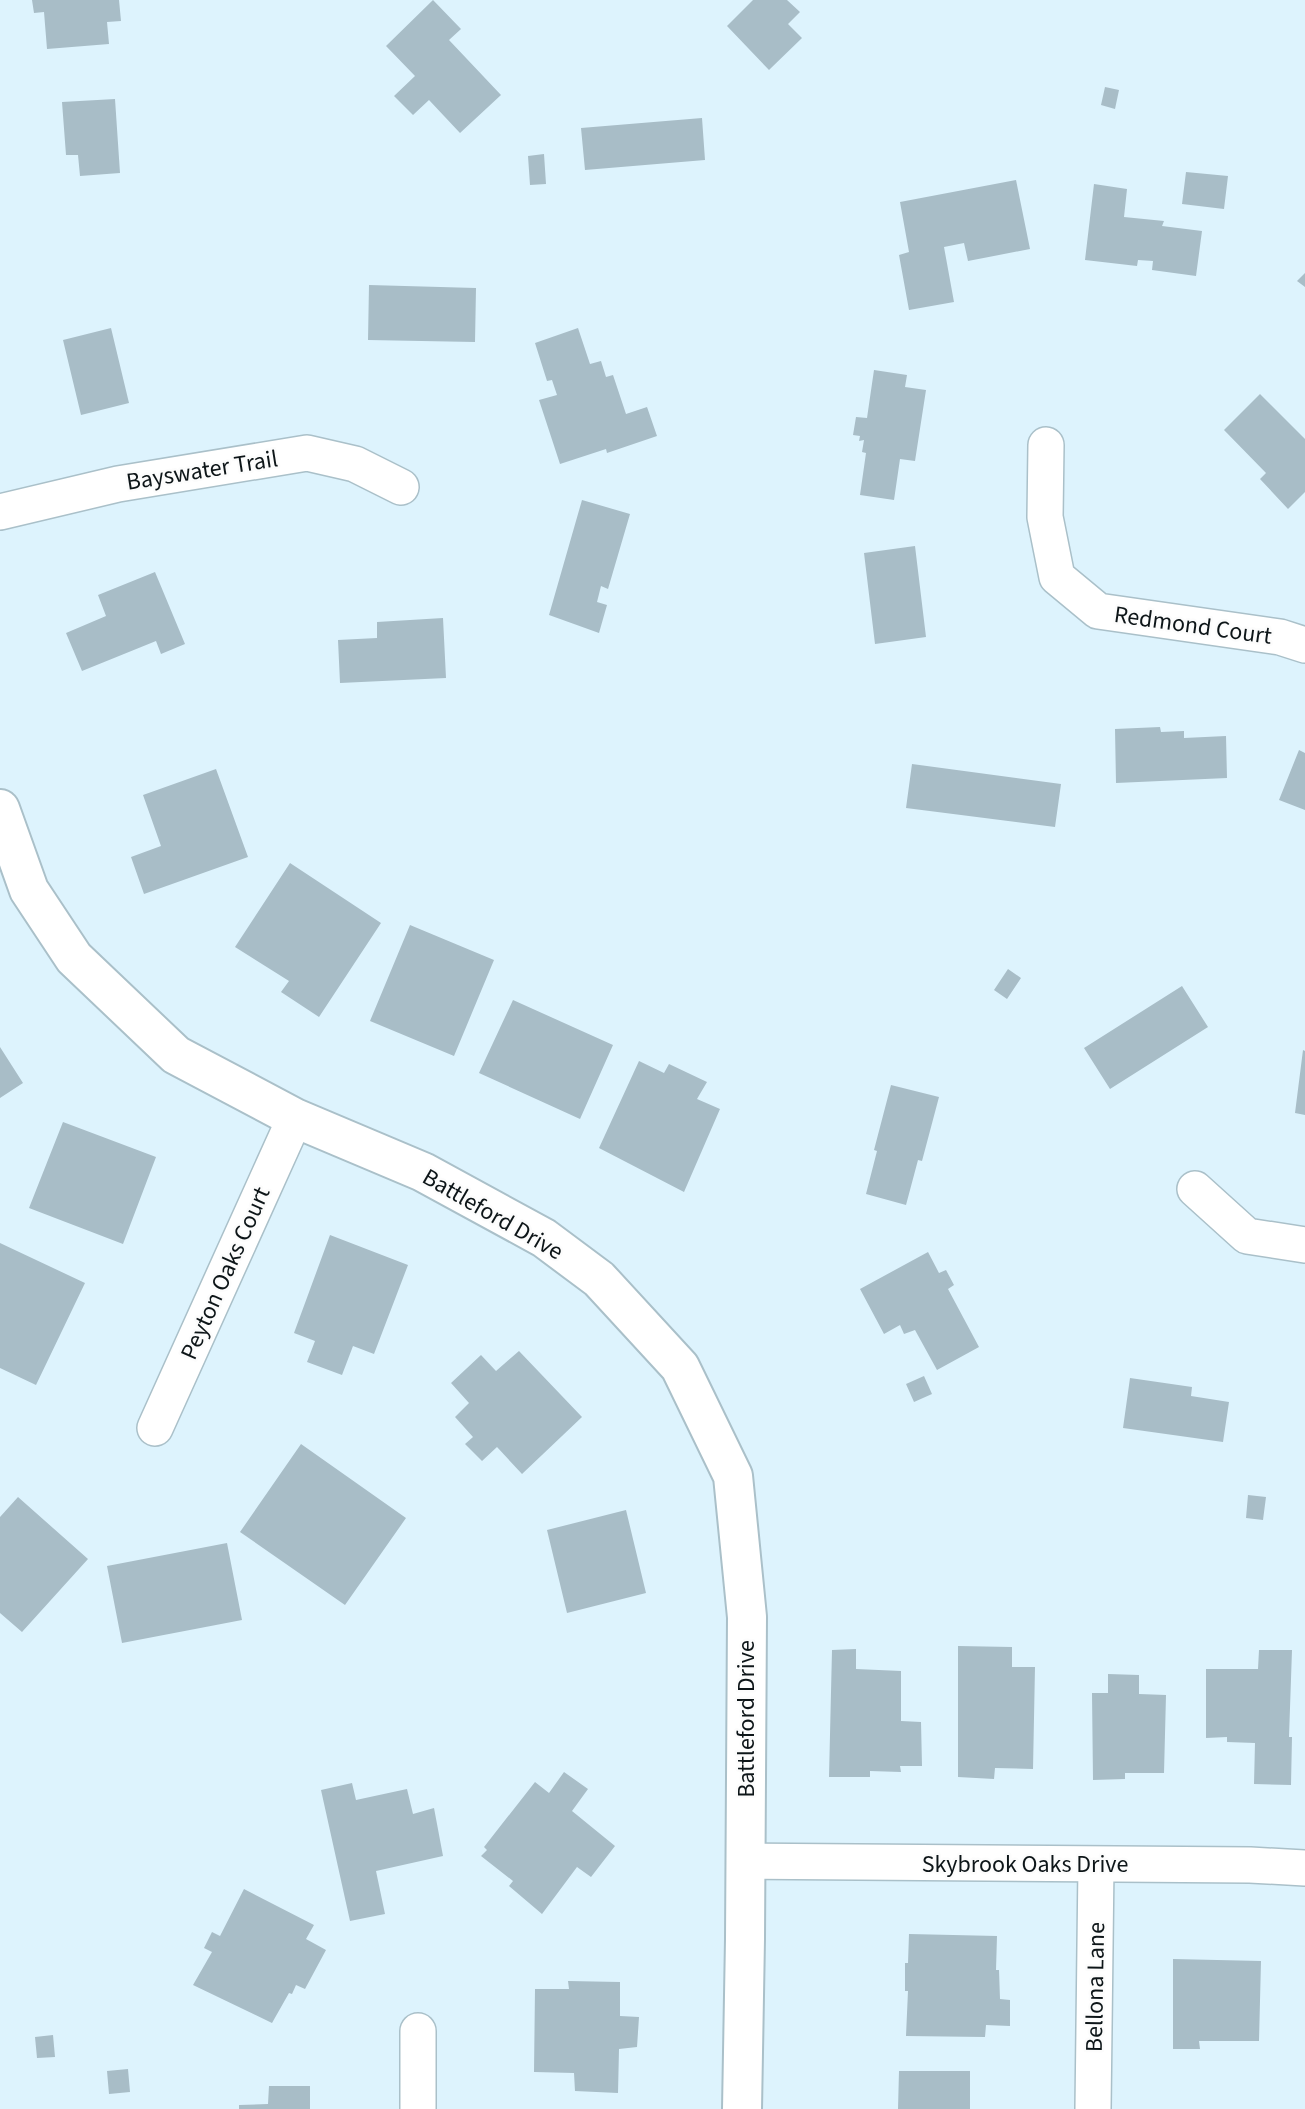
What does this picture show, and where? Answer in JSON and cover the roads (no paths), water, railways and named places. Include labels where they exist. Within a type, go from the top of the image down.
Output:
[{"type":"street","name":"Redmond Court","points":[[1046,445],[1045,517],[1057,577],[1098,611],[1280,636],[1305,645]]},
{"type":"street","name":"Bayswater Trail","points":[[0,512],[118,484],[307,453],[355,464],[401,487]]},
{"type":"street","name":"Battleford Drive","points":[[0,809],[29,890],[74,958],[176,1055],[295,1118],[423,1172],[544,1238],[600,1279],[680,1367],[733,1476],[747,1616],[742,2109]]},
{"type":"street","name":"Peyton Oaks Court","points":[[155,1428],[295,1118]]},
{"type":"street","points":[[1195,1189],[1247,1236],[1305,1245]]},
{"type":"street","name":"Skybrook Oaks Drive","points":[[745,1861],[1250,1865],[1305,1868]]},
{"type":"street","name":"Bellona Lane","points":[[1093,2109],[1097,1865]]},
{"type":"street","points":[[418,2031],[418,2109]]}]
